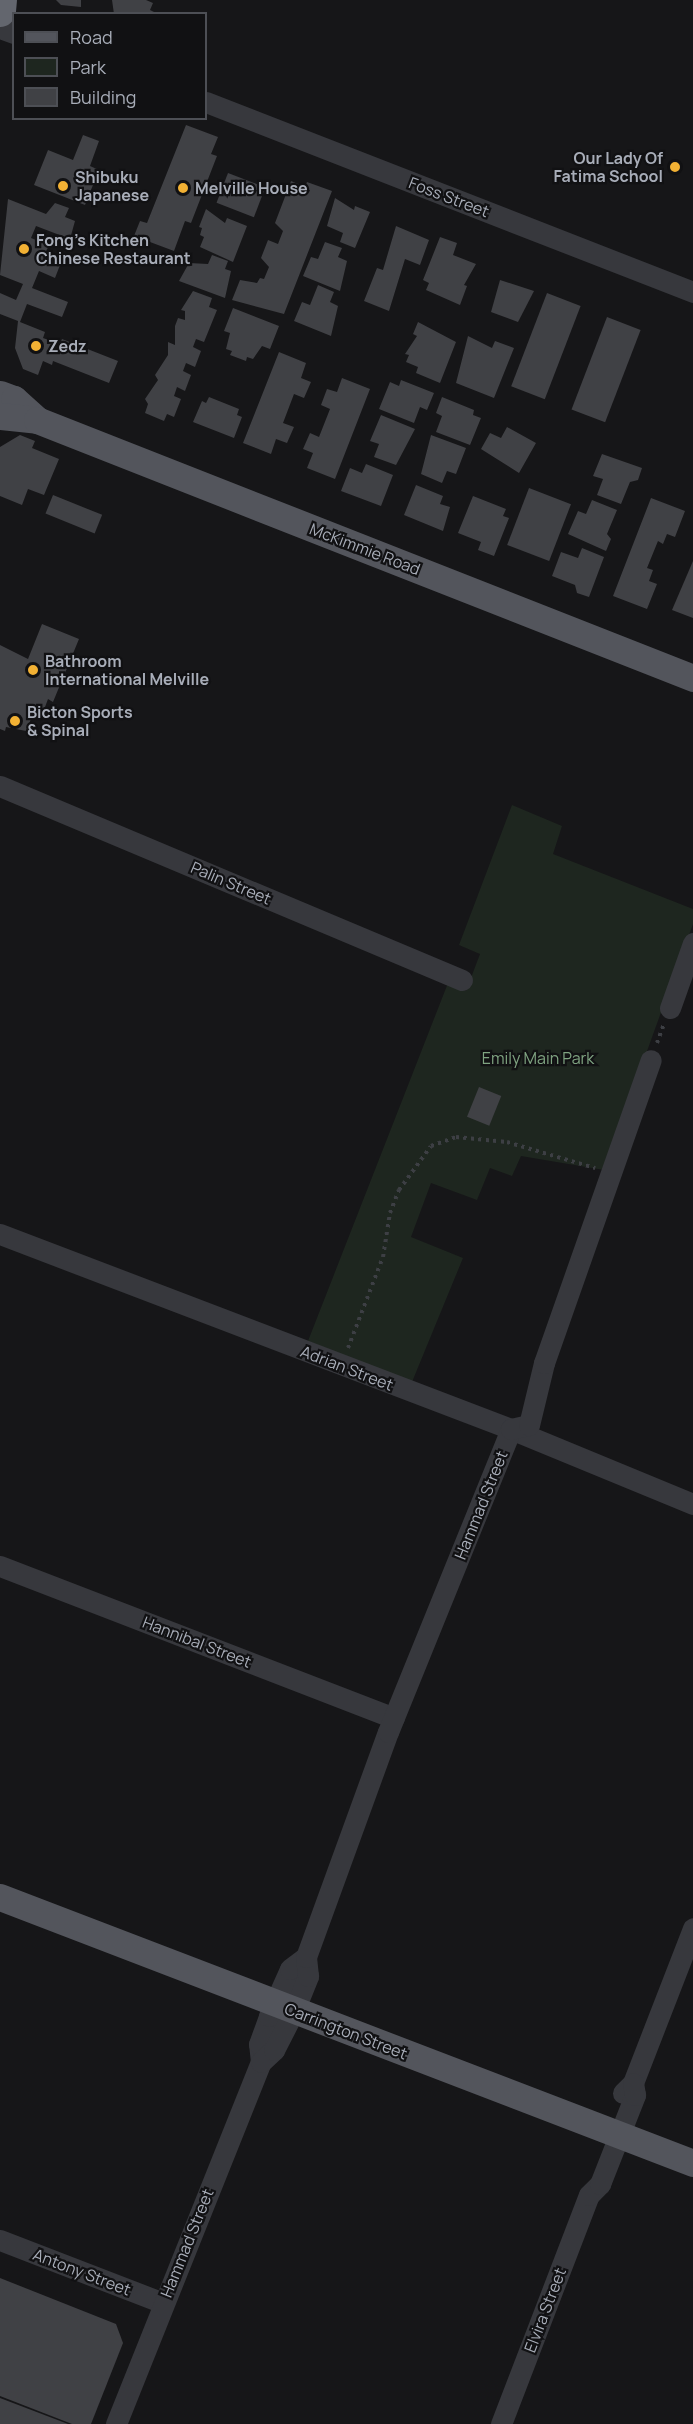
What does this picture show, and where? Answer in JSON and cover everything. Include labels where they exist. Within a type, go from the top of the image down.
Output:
[{"type":"highway","points":[[0,8],[1,0]]},
{"type":"main road","name":"McKimmie Road","points":[[0,394],[14,399],[37,420]]},
{"type":"main road","name":"McKimmie Road","points":[[0,416],[37,420],[693,678]]},
{"type":"main road","name":"Carrington Street","points":[[0,1897],[281,2014]]},
{"type":"main road","name":"Carrington Street","points":[[0,1914],[281,2014],[611,2138],[693,2163]]},
{"type":"main road","name":"Carrington Street","points":[[611,2138],[693,2178]]},
{"type":"street","name":"Foss Street","points":[[207,102],[693,292]]},
{"type":"street","name":"Palin Street","points":[[0,786],[462,980]]},
{"type":"street","points":[[670,1008],[693,943]]},
{"type":"street","name":"Hammad Street","points":[[116,2424],[261,2062],[274,2050],[290,1969],[306,1957],[394,1718],[512,1430],[529,1425],[544,1363],[610,1168],[651,1060]]},
{"type":"street","name":"Adrian Street","points":[[0,1234],[512,1430],[693,1504]]},
{"type":"street","name":"Hannibal Street","points":[[0,1566],[394,1718]]},
{"type":"street","name":"Elvira Street","points":[[501,2424],[589,2195],[600,2184],[624,2091],[633,2083],[693,1928]]},
{"type":"street","name":"Antony Street","points":[[0,2240],[163,2303]]},
{"type":"path","points":[[651,1060],[670,1008]]},
{"type":"path","points":[[341,1366],[383,1257],[390,1213],[399,1190],[431,1146],[456,1137],[507,1142],[554,1153],[577,1166],[610,1168]]},
{"type":"green space","name":"Emily Main Park","points":[[512,805],[562,826],[553,854],[693,909],[693,924],[604,1170],[521,1156],[512,1176],[490,1168],[477,1200],[431,1183],[411,1237],[463,1258],[412,1382],[308,1341],[448,983],[466,991],[480,954],[459,945]]},
{"type":"building","points":[[56,0],[81,0],[81,7],[61,5]]},
{"type":"building","points":[[112,0],[146,0],[153,3],[150,10],[154,12],[114,12]]},
{"type":"building","name":"Melville House","points":[[186,125],[218,137],[211,154],[217,156],[191,223],[185,221],[174,251],[134,236],[140,221],[147,223]]},
{"type":"building","points":[[83,135],[99,141],[90,166],[99,170],[85,205],[34,185],[48,150],[73,160]]},
{"type":"building","points":[[228,173],[265,187],[254,217],[217,203]]},
{"type":"building","points":[[291,181],[305,187],[307,182],[332,191],[284,314],[232,300],[240,280],[257,283],[260,278],[264,279],[269,267],[261,258],[268,240],[278,244],[283,231],[275,223]]},
{"type":"building","points":[[335,198],[354,210],[355,206],[370,212],[355,248],[340,242],[343,233],[327,226]]},
{"type":"building","points":[[8,199],[46,214],[55,203],[69,208],[65,217],[75,221],[70,239],[36,226],[31,238],[49,245],[45,254],[62,260],[55,278],[39,271],[32,288],[68,302],[62,317],[27,304],[20,322],[45,332],[43,338],[57,343],[54,351],[57,352],[62,339],[118,361],[109,383],[53,361],[52,365],[43,361],[38,375],[23,369],[15,348],[18,321],[0,314],[0,293],[16,300],[23,284],[0,275]]},
{"type":"building","points":[[206,209],[225,223],[227,218],[247,226],[233,262],[200,247],[204,237],[200,235],[202,228],[199,227]]},
{"type":"building","points":[[396,226],[429,240],[420,265],[405,259],[389,311],[364,301],[377,268],[383,270]]},
{"type":"building","points":[[440,237],[457,243],[453,255],[476,264],[464,285],[467,286],[460,305],[426,290],[429,283],[423,280]]},
{"type":"building","points":[[325,242],[342,248],[338,257],[347,261],[340,291],[303,276],[311,257],[318,259]]},
{"type":"building","points":[[212,255],[228,261],[225,269],[231,271],[225,298],[179,281],[189,263],[208,264]]},
{"type":"building","points":[[500,280],[534,291],[518,322],[491,312]]},
{"type":"building","points":[[318,285],[334,292],[330,302],[338,306],[331,336],[294,321],[302,302],[310,305]]},
{"type":"building","points":[[193,291],[212,298],[209,307],[217,310],[204,342],[196,339],[193,347],[201,351],[195,367],[186,363],[183,371],[191,375],[185,391],[177,387],[174,396],[181,399],[174,417],[167,414],[164,421],[145,413],[148,404],[145,399],[158,380],[155,375],[168,355],[168,342],[175,345],[175,326],[178,318],[185,320],[185,311],[181,310]]},
{"type":"building","points":[[547,293],[581,306],[545,399],[511,386]]},
{"type":"building","points":[[233,308],[279,326],[270,349],[262,346],[253,359],[247,357],[246,361],[230,355],[232,351],[226,349],[230,333],[224,331]]},
{"type":"building","points":[[607,317],[641,330],[605,422],[572,409]]},
{"type":"building","points":[[418,322],[456,342],[440,383],[416,373],[418,367],[406,362],[409,355],[405,354],[417,336],[413,334]]},
{"type":"building","points":[[468,336],[492,348],[495,341],[514,348],[494,398],[456,383]]},
{"type":"building","points":[[279,352],[306,363],[301,378],[311,382],[304,398],[294,394],[283,423],[294,427],[287,443],[276,439],[271,454],[243,443]]},
{"type":"building","points":[[342,378],[370,389],[335,479],[307,468],[313,453],[303,449],[310,433],[319,437],[330,409],[321,405],[327,389],[337,392]]},
{"type":"building","points":[[401,380],[434,393],[427,410],[420,407],[414,423],[379,409],[390,382],[399,386]]},
{"type":"building","points":[[209,397],[239,409],[237,415],[242,417],[234,438],[193,422],[202,401],[206,403]]},
{"type":"building","points":[[442,397],[474,410],[473,415],[481,418],[470,445],[436,432],[442,416],[436,413]]},
{"type":"building","points":[[381,415],[415,429],[396,465],[374,457],[379,444],[370,441]]},
{"type":"building","points":[[507,427],[536,443],[519,473],[481,449],[490,433],[501,438]]},
{"type":"building","points":[[20,435],[35,441],[32,448],[59,459],[44,495],[28,489],[22,505],[0,496],[0,447]]},
{"type":"building","points":[[431,435],[466,448],[456,474],[447,471],[442,483],[421,474]]},
{"type":"building","points":[[602,454],[642,468],[638,480],[630,482],[621,504],[597,495],[603,479],[593,476]]},
{"type":"building","points":[[366,464],[393,475],[381,506],[341,491],[350,468],[362,473]]},
{"type":"building","points":[[416,485],[443,496],[440,504],[450,507],[443,531],[404,515]]},
{"type":"building","points":[[529,488],[571,504],[549,561],[507,545]]},
{"type":"building","points":[[53,495],[102,515],[95,533],[46,514]]},
{"type":"building","points":[[473,496],[506,509],[503,516],[509,518],[494,556],[478,550],[481,542],[458,533]]},
{"type":"building","points":[[651,498],[685,511],[675,537],[667,534],[663,544],[658,541],[647,568],[653,570],[649,581],[657,584],[647,609],[613,596]]},
{"type":"building","points":[[592,500],[617,510],[607,534],[611,539],[606,551],[568,534],[578,511],[586,514]]},
{"type":"building","points":[[582,548],[604,557],[589,597],[577,593],[575,585],[552,576],[561,552],[578,558]]},
{"type":"building","points":[[693,561],[693,618],[672,610]]},
{"type":"building","name":"Bathroom International Melville","points":[[42,624],[79,639],[53,702],[48,699],[41,718],[33,714],[26,731],[6,727],[5,731],[0,729],[0,645],[28,659]]},
{"type":"building","points":[[479,1087],[501,1096],[489,1126],[467,1117]]},
{"type":"building","points":[[0,2278],[116,2324],[123,2343],[91,2424],[72,2424],[0,2396]]},
{"type":"building","points":[[0,2398],[68,2424],[0,2424]]},
{"type":"place","name":"Our Lady Of Fatima School","points":[[675,167]]},
{"type":"place","name":"Shibuku Japanese","points":[[63,186]]},
{"type":"place","name":"Melville House","points":[[183,188]]},
{"type":"place","name":"Fong's Kitchen Chinese Restaurant","points":[[24,249]]},
{"type":"place","name":"Zedz","points":[[36,346]]},
{"type":"place","name":"Bathroom International Melville","points":[[33,670]]},
{"type":"place","name":"Bicton Sports & Spinal","points":[[15,721]]}]
